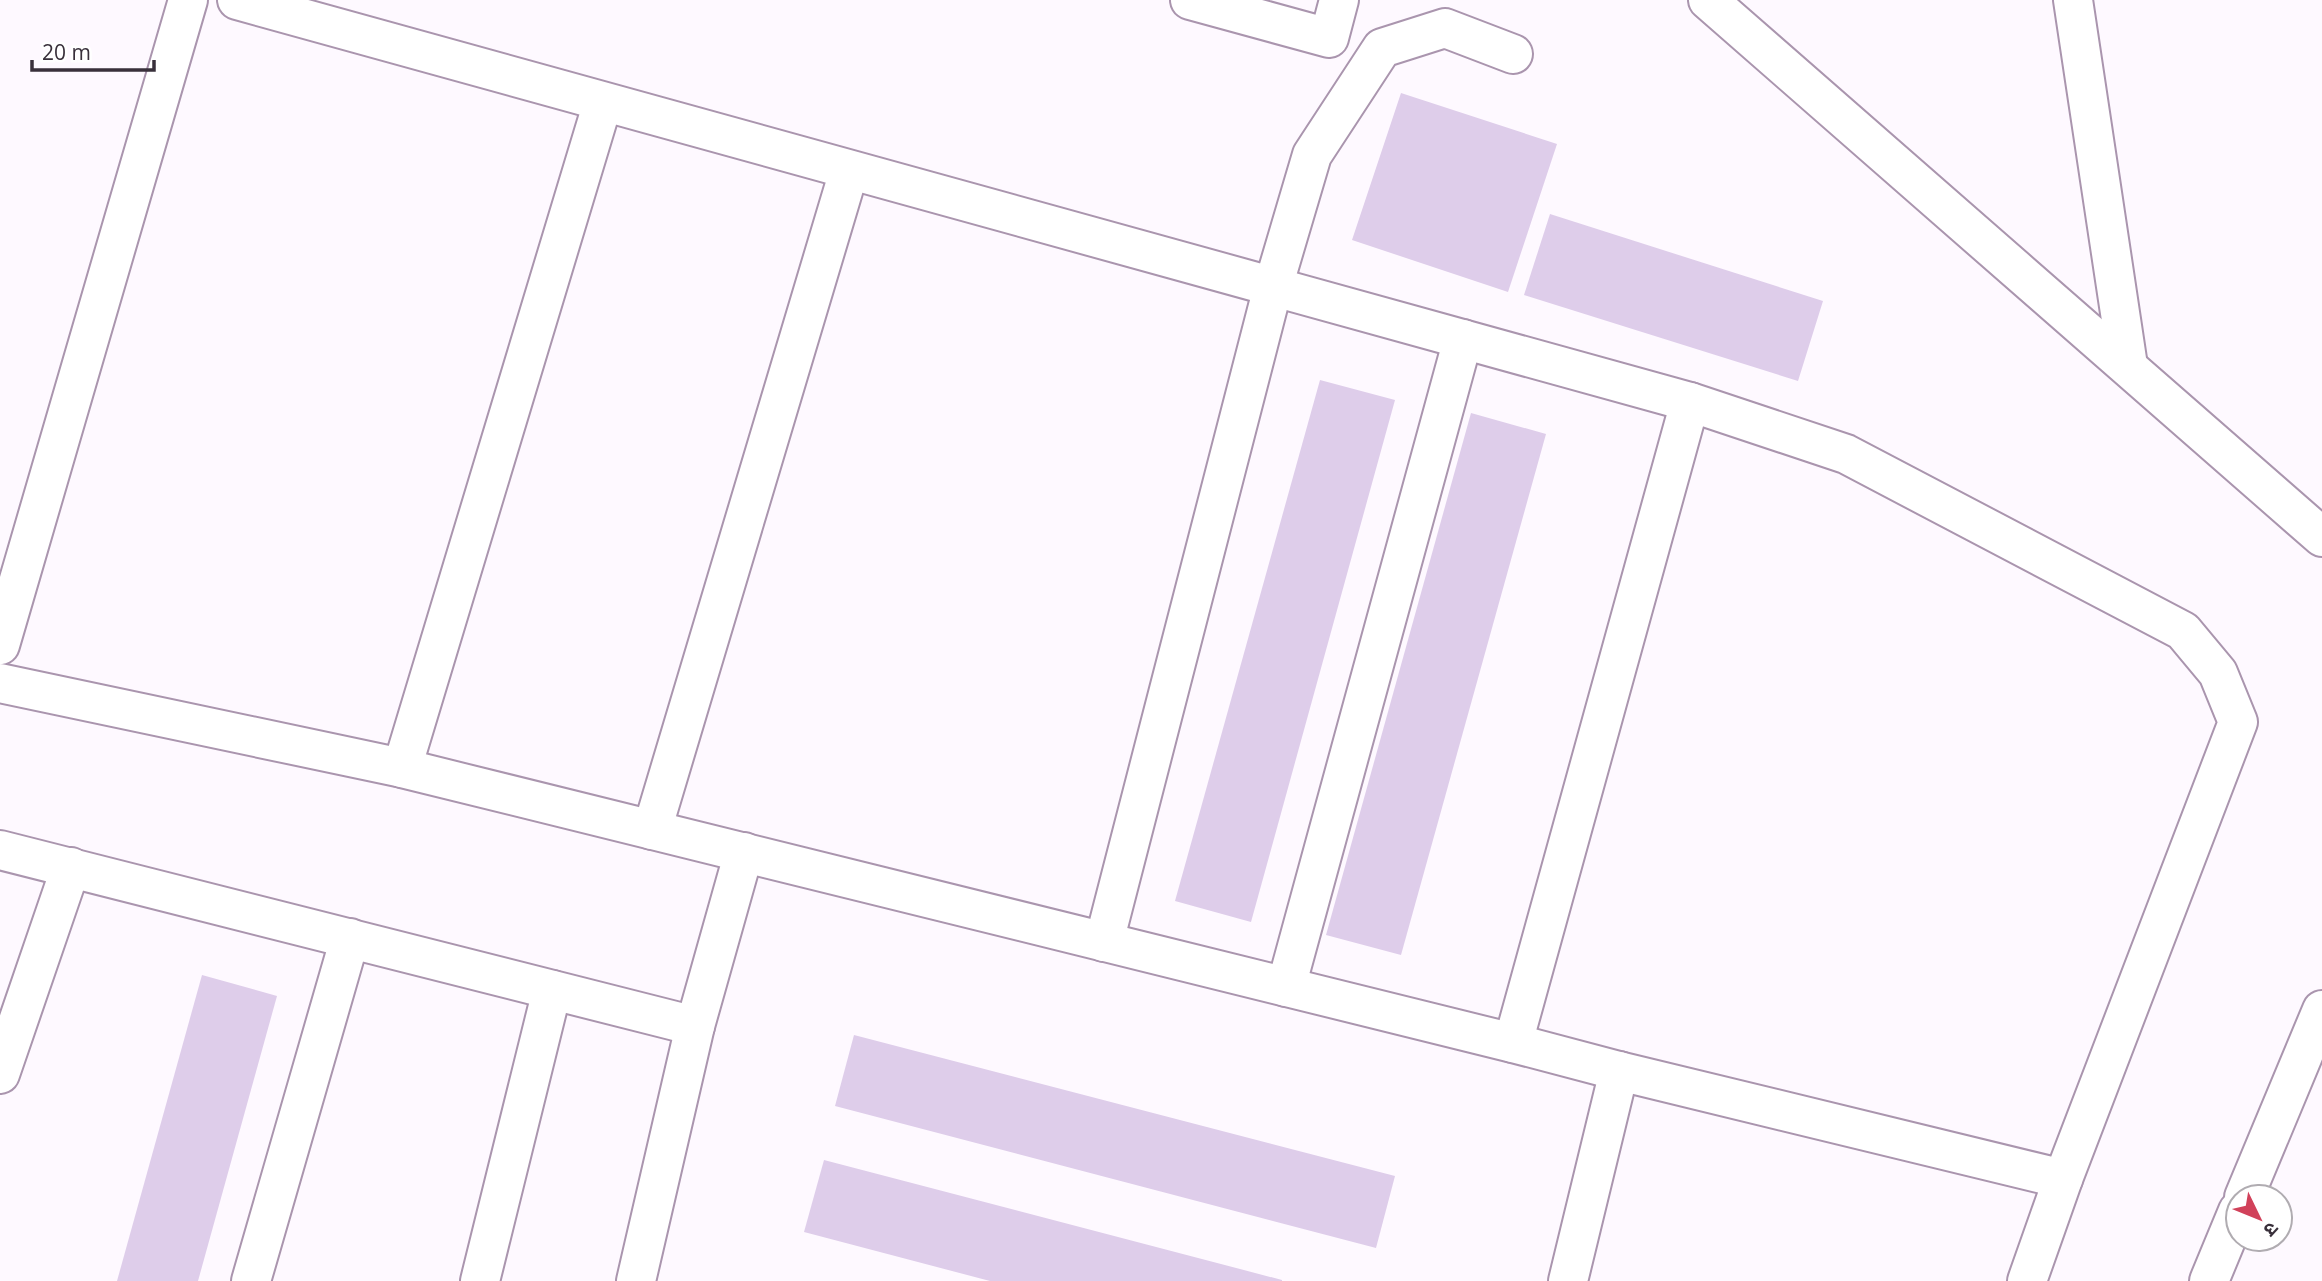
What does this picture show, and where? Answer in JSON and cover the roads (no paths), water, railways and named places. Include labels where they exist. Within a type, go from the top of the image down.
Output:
[{"type":"street","points":[[0,645],[188,0]]},
{"type":"street","points":[[237,0],[1690,401],[1846,454],[2183,631],[2218,673],[2238,722],[2027,1281]]},
{"type":"street","points":[[1190,0],[1329,38],[1339,0]]},
{"type":"street","points":[[1708,0],[2322,537]]},
{"type":"street","points":[[2083,2],[2128,366]]},
{"type":"street","points":[[1104,942],[1273,287],[1312,155],[1382,48],[1445,28],[1513,54]]},
{"type":"street","points":[[402,768],[603,102]]},
{"type":"street","points":[[652,830],[849,171]]},
{"type":"street","points":[[1286,987],[1463,339]]},
{"type":"street","points":[[1513,1043],[1690,401]]},
{"type":"street","points":[[0,683],[402,768],[2063,1180]]},
{"type":"street","points":[[0,850],[695,1026]]},
{"type":"street","points":[[636,1281],[695,1026],[744,852]]},
{"type":"street","points":[[0,1074],[71,867]]},
{"type":"street","points":[[251,1281],[350,939]]},
{"type":"street","points":[[480,1281],[552,990]]},
{"type":"street","points":[[2250,1183],[2322,1010]]},
{"type":"street","points":[[1569,1281],[1619,1071]]},
{"type":"street","points":[[2209,1281],[2224,1245]]}]
